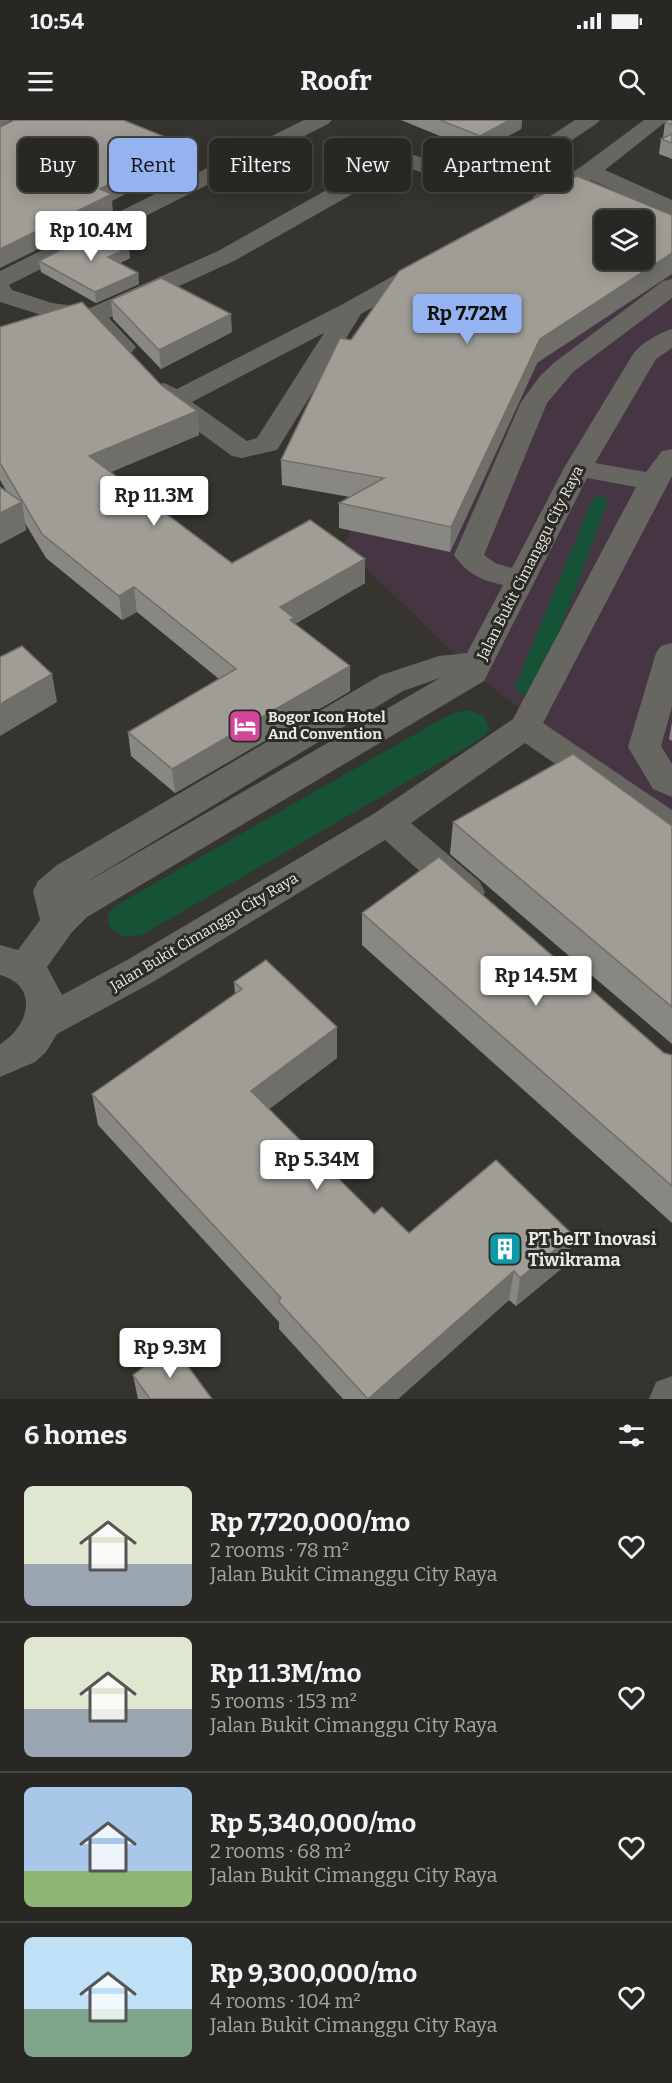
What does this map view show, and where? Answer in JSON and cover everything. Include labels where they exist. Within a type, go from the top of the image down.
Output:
[{"type":"street","points":[[0,280],[321,120]]},
{"type":"street","points":[[562,138],[589,120]]},
{"type":"street","points":[[572,180],[590,171],[655,120]]},
{"type":"street","points":[[0,290],[3,295],[48,310],[93,316],[226,256],[400,158],[423,166]]},
{"type":"street","points":[[590,171],[672,209]]},
{"type":"street","points":[[495,192],[523,205],[549,192]]},
{"type":"street","points":[[174,401],[352,309],[442,258]]},
{"type":"street","points":[[521,579],[483,570],[472,562],[469,555],[534,402],[564,367],[672,286]]},
{"type":"street","points":[[93,316],[174,401],[242,450],[267,444],[352,309]]},
{"type":"street","name":"Jalan Bukit Cimanggu City Raya","points":[[12,964],[59,922],[51,891],[69,875],[392,683],[439,667],[478,663],[578,468],[646,354],[672,337]]},
{"type":"street","points":[[578,468],[662,469]]},
{"type":"street","name":"Jalan Bukit Cimanggu City Raya","points":[[43,1023],[140,971],[387,822],[525,727],[662,469]]},
{"type":"street","points":[[672,653],[644,747],[665,780],[672,785]]},
{"type":"street","points":[[525,727],[672,827]]},
{"type":"street","points":[[387,822],[494,915]]},
{"type":"street","points":[[0,1061],[15,1055],[32,1041],[43,1023],[46,1007],[44,992],[37,979],[12,964]]},
{"type":"shaded area","points":[[672,224],[672,816],[484,682],[343,546],[448,339],[594,265],[594,270],[654,270],[654,247]]},
{"type":"green space","points":[[599,495],[607,499],[606,506],[538,690],[530,695],[521,694],[515,687],[592,500]]},
{"type":"green space","points":[[468,710],[483,715],[490,728],[474,743],[142,935],[123,936],[108,924],[108,915],[115,906],[445,717]]},
{"type":"building","points":[[14,120],[123,120],[168,138],[109,138],[109,184],[100,189],[112,194],[0,249],[0,127]]},
{"type":"building","points":[[440,120],[510,120],[480,136]]},
{"type":"building","points":[[672,134],[672,143],[661,139]]},
{"type":"building","points":[[577,176],[672,215],[672,253],[654,265],[654,210],[594,210],[594,270],[646,270],[540,339],[451,527],[339,503],[384,478],[281,460],[340,338],[351,340],[399,271],[547,192],[572,192],[572,179]]},
{"type":"building","points":[[100,230],[129,248],[108,257],[138,273],[95,292],[39,261]]},
{"type":"building","points":[[161,278],[231,314],[159,350],[111,300]]},
{"type":"building","points":[[82,302],[161,385],[197,411],[89,456],[232,563],[310,520],[365,559],[280,607],[294,618],[290,620],[350,666],[172,769],[128,732],[236,669],[134,587],[119,596],[42,534],[0,463],[0,327]]},
{"type":"building","points":[[0,487],[22,502],[0,513]]},
{"type":"building","points":[[22,646],[52,674],[0,704],[0,657]]},
{"type":"building","points":[[573,754],[672,826],[672,1007],[453,822]]},
{"type":"building","points":[[439,857],[664,1053],[672,1055],[672,1186],[362,913]]},
{"type":"building","points":[[266,960],[337,1027],[251,1091],[374,1214],[382,1207],[409,1233],[496,1160],[573,1235],[520,1278],[514,1271],[368,1399],[278,1301],[281,1298],[92,1094],[242,989],[234,982]]},
{"type":"building","points":[[173,1346],[212,1399],[150,1399],[133,1375]]},
{"type":"place","name":"Bogor Icon Hotel And Convention","points":[[245,726]]},
{"type":"place","name":"PT beIT Inovasi Tiwikrama","points":[[505,1249]]}]
